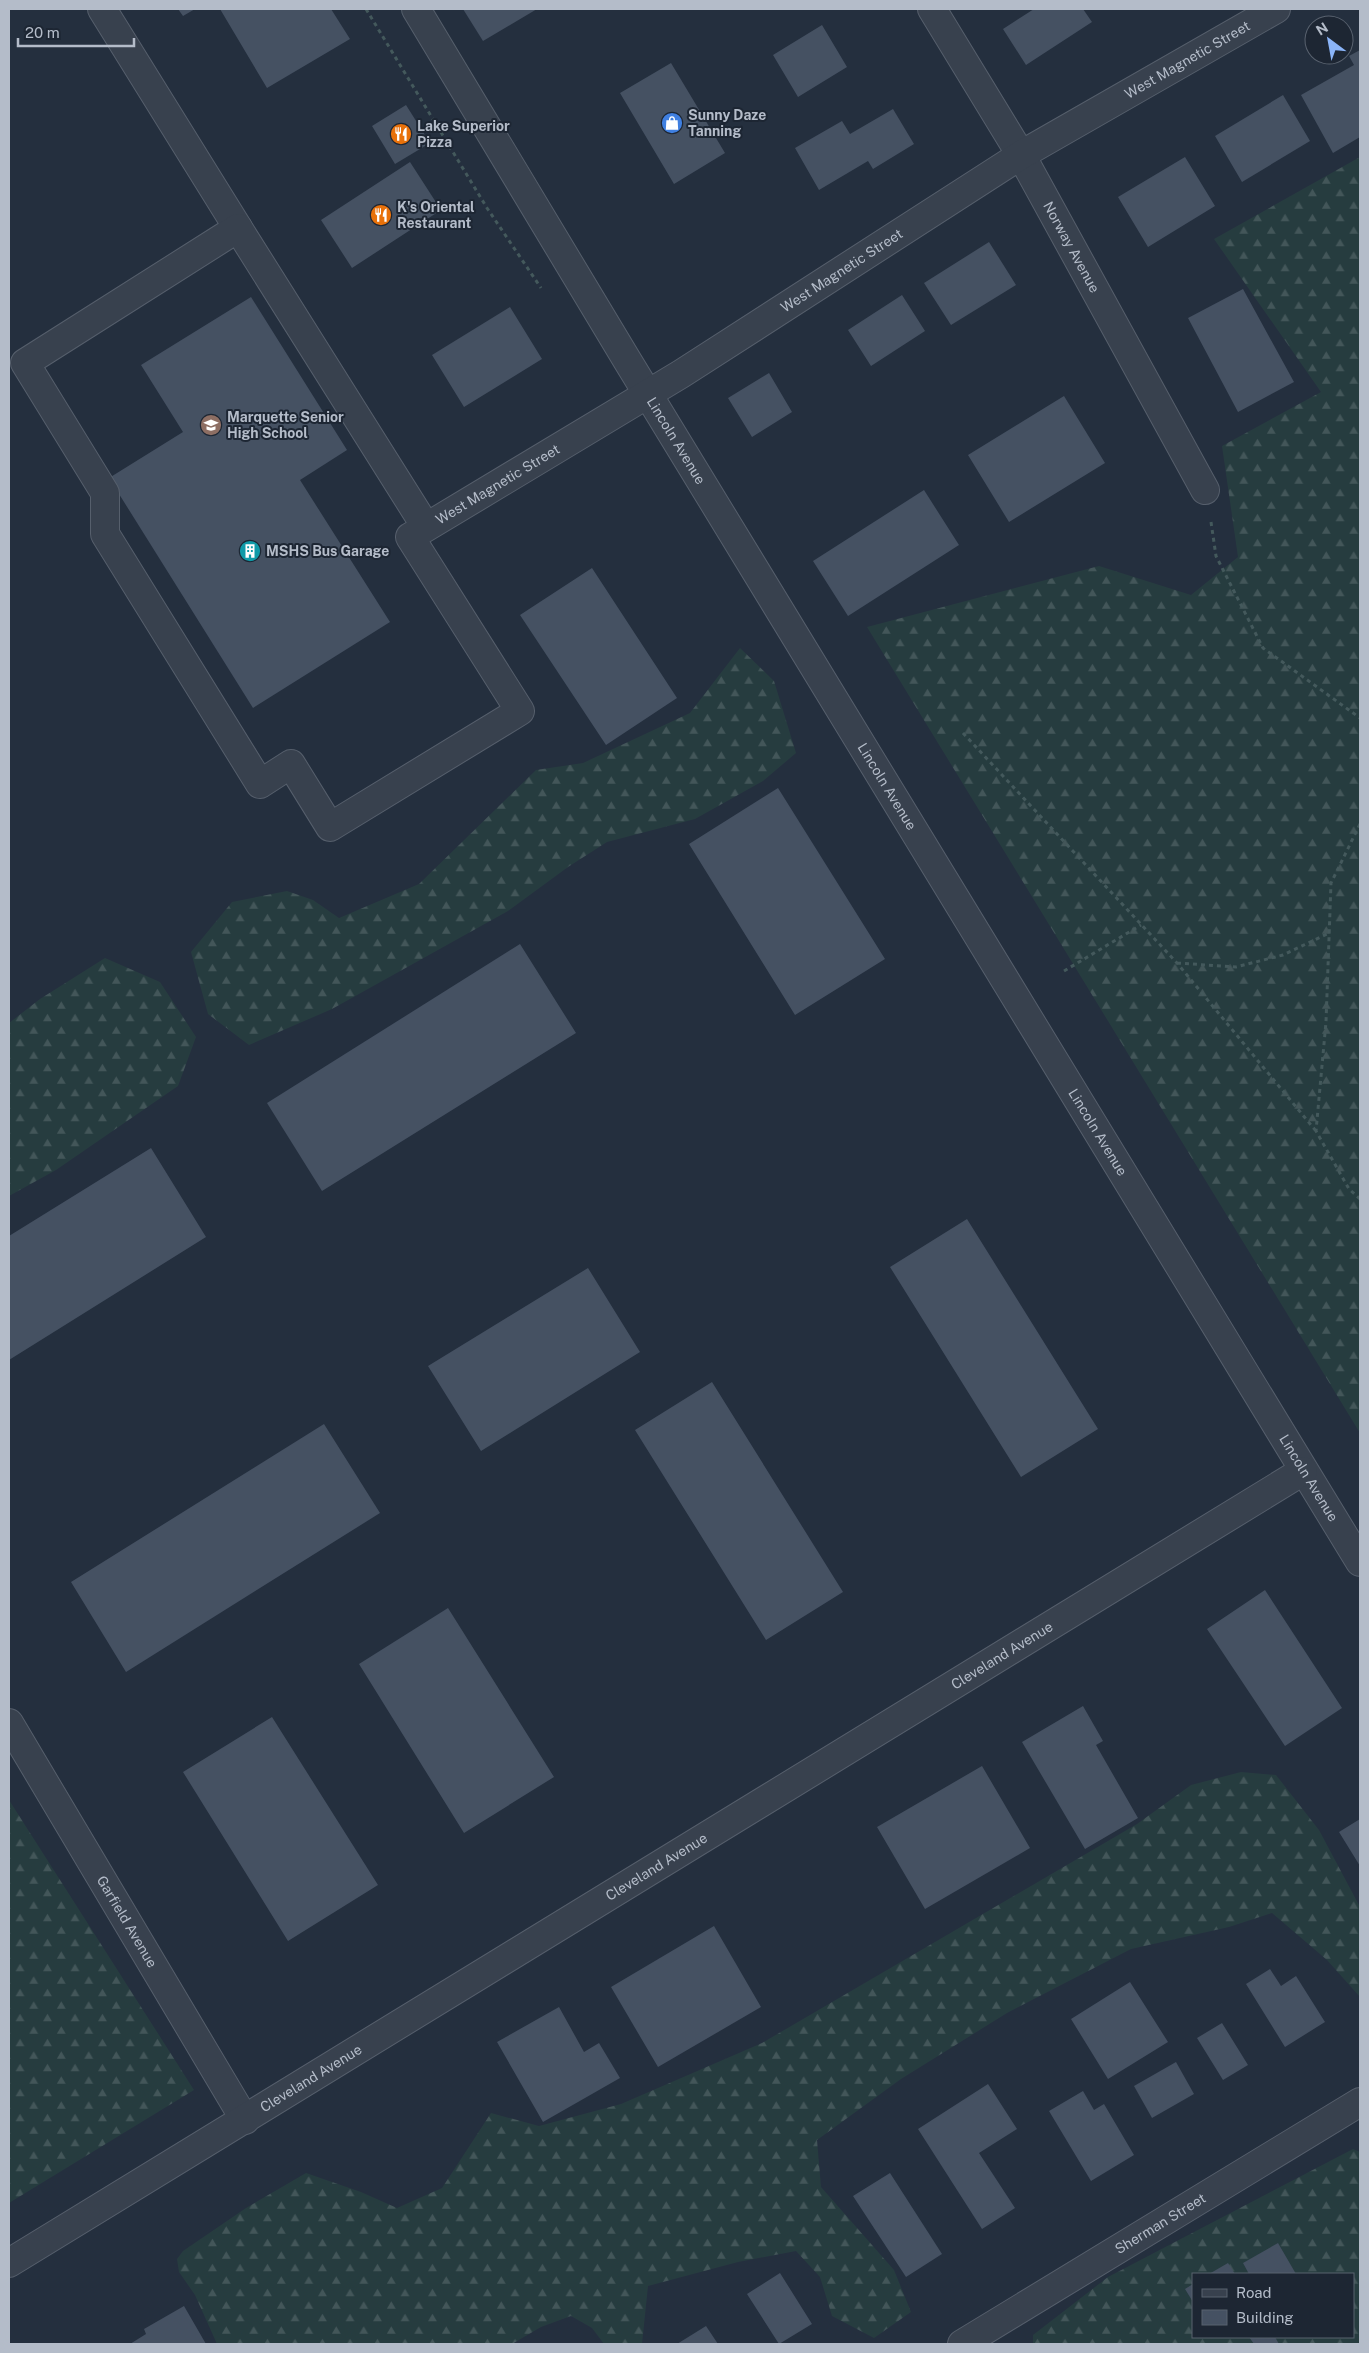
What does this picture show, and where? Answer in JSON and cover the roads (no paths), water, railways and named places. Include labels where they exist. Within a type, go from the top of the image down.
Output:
[{"type":"street","points":[[102,9],[238,228],[418,532],[520,711],[330,827],[291,764],[260,784],[105,534],[104,493],[25,363],[238,228]]},
{"type":"street","name":"Lincoln Avenue","points":[[416,9],[648,395],[1360,1562]]},
{"type":"street","name":"Norway Avenue","points":[[932,9],[1021,155],[1205,490]]},
{"type":"street","name":"West Magnetic Street","points":[[418,532],[648,395],[1021,155],[1276,9]]},
{"type":"street","name":"Cleveland Avenue","points":[[9,2263],[1304,1470]]},
{"type":"street","name":"Garfield Avenue","points":[[9,1723],[245,2120]]},
{"type":"street","name":"Sherman Street","points":[[962,2344],[1360,2102]]},
{"type":"place","name":"Sunny Daze Tanning","points":[[672,123]]},
{"type":"place","name":"Lake Superior Pizza","points":[[401,134]]},
{"type":"place","name":"K's Oriental Restaurant","points":[[381,215]]},
{"type":"place","name":"Marquette Senior High School","points":[[211,425]]},
{"type":"place","name":"MSHS Bus Garage","points":[[250,551]]}]
